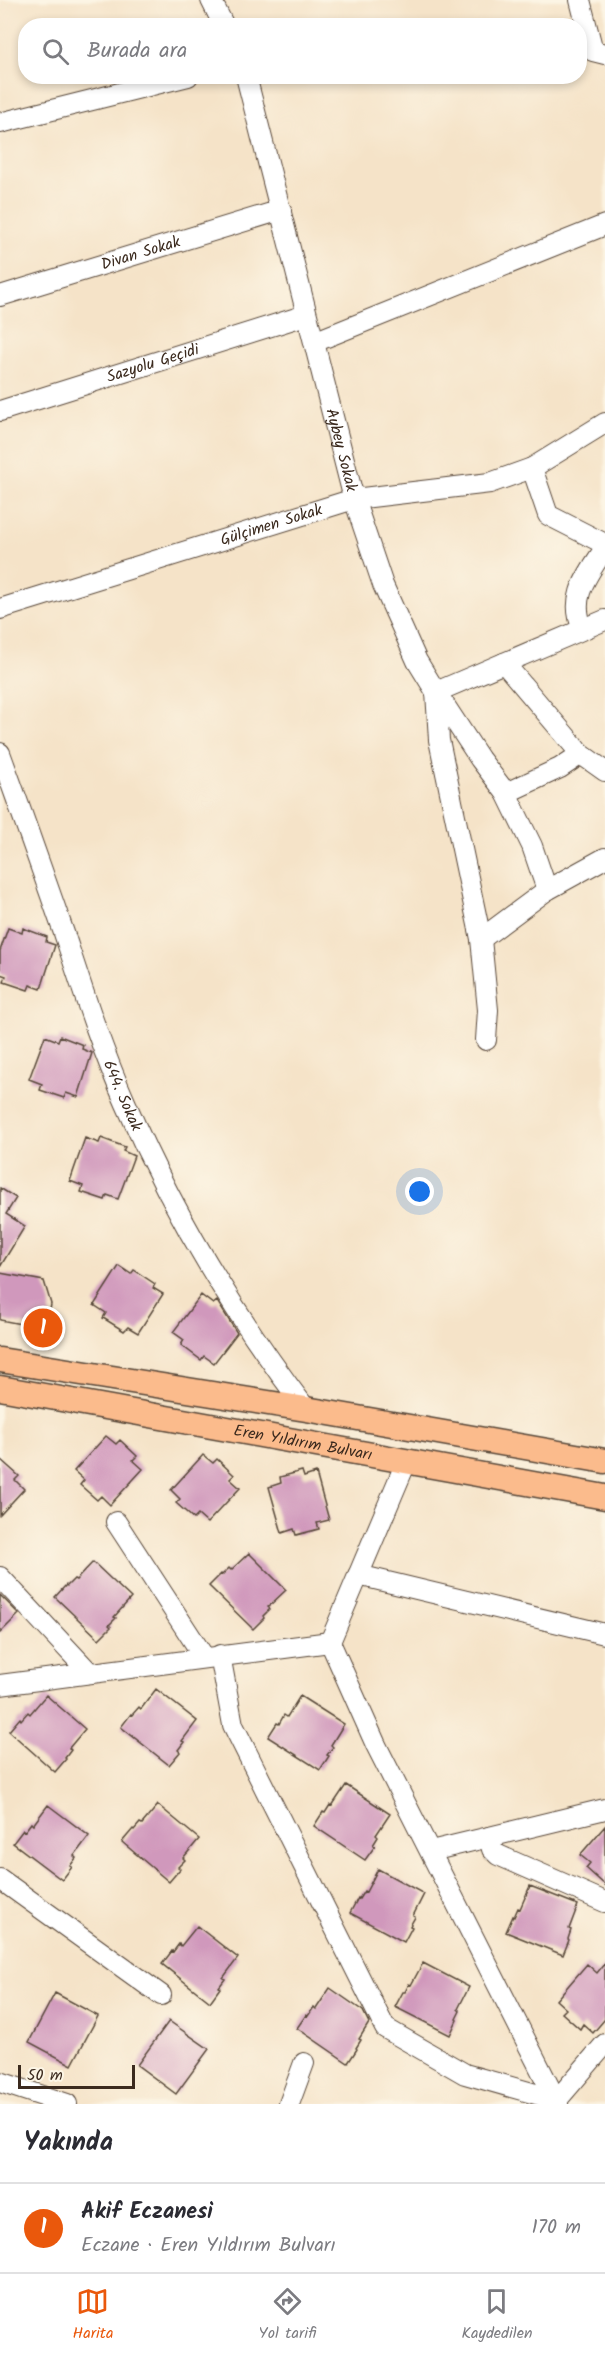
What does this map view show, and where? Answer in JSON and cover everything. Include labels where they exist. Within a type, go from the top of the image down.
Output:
[{"type":"main road","name":"Eren Yıldırım Bulvarı","points":[[0,1360],[306,1409],[605,1461]]},
{"type":"main road","name":"Eren Yıldırım Bulvarı","points":[[0,1388],[605,1497]]},
{"type":"street","points":[[211,0],[220,18]]},
{"type":"street","points":[[580,0],[586,18]]},
{"type":"street","points":[[587,20],[599,53]]},
{"type":"street","points":[[0,123],[156,84]]},
{"type":"street","name":"Aybey Sokak","points":[[248,84],[354,499],[387,594],[417,661],[480,759],[506,793],[532,846],[547,890]]},
{"type":"street","name":"Divan Sokak","points":[[0,296],[281,210]]},
{"type":"street","points":[[314,342],[605,225]]},
{"type":"street","name":"Sazyolu Geçidi","points":[[0,411],[306,315]]},
{"type":"street","name":"Gülçimen Sokak","points":[[0,609],[354,499],[490,483],[532,468],[605,423]]},
{"type":"street","points":[[532,468],[548,515],[605,546],[581,585],[578,595],[577,613],[583,629]]},
{"type":"street","points":[[486,1040],[488,1010],[481,939],[439,740],[436,692],[605,620]]},
{"type":"street","points":[[504,663],[581,754],[605,771]]},
{"type":"street","name":"644. Sokak","points":[[0,753],[106,1057],[146,1149],[192,1239],[218,1283],[306,1409]]},
{"type":"street","points":[[506,793],[560,768],[581,754]]},
{"type":"street","points":[[481,939],[547,890],[605,858]]},
{"type":"street","points":[[407,1460],[330,1642],[376,1745],[557,2102]]},
{"type":"street","points":[[116,1522],[212,1656],[233,1725],[385,2028],[465,2074],[557,2102]]},
{"type":"street","points":[[358,1575],[605,1634]]},
{"type":"street","points":[[0,1577],[89,1672]]},
{"type":"street","points":[[0,1684],[330,1642]]},
{"type":"street","points":[[431,1851],[605,1809]]},
{"type":"street","points":[[489,1837],[492,1849],[498,1855],[605,1902]]},
{"type":"street","points":[[0,1879],[161,1995]]},
{"type":"street","points":[[557,2102],[605,2044]]},
{"type":"street","points":[[289,2104],[304,2063]]},
{"type":"street","points":[[0,2082],[67,2104]]},
{"type":"building","points":[[8,928],[22,933],[23,928],[47,937],[46,942],[55,945],[41,989],[30,985],[28,990],[4,982],[6,976],[0,974],[0,951]]},
{"type":"building","points":[[45,1036],[58,1041],[60,1036],[83,1045],[82,1049],[92,1053],[78,1097],[66,1093],[64,1098],[40,1090],[42,1084],[29,1079]]},
{"type":"building","points":[[85,1138],[99,1143],[101,1138],[125,1147],[123,1151],[134,1156],[118,1199],[107,1195],[105,1200],[81,1192],[83,1186],[70,1181]]},
{"type":"building","points":[[0,1188],[16,1198],[6,1214],[25,1226],[0,1267]]},
{"type":"building","points":[[119,1266],[131,1274],[134,1270],[155,1284],[153,1288],[163,1294],[138,1333],[128,1327],[124,1331],[103,1318],[106,1313],[94,1305]]},
{"type":"building","points":[[0,1273],[44,1281],[51,1304],[47,1329],[0,1320]]},
{"type":"building","points":[[201,1295],[213,1304],[217,1301],[237,1333],[214,1363],[204,1356],[201,1360],[181,1345],[184,1340],[173,1332]]},
{"type":"building","points":[[106,1436],[116,1444],[120,1440],[137,1456],[133,1460],[143,1469],[110,1505],[101,1496],[97,1500],[80,1485],[84,1480],[74,1471]]},
{"type":"building","points":[[203,1455],[213,1463],[217,1459],[234,1475],[230,1479],[240,1488],[207,1523],[198,1515],[194,1519],[176,1503],[180,1499],[171,1490]]},
{"type":"building","points":[[0,1459],[19,1476],[15,1480],[24,1489],[0,1515]]},
{"type":"building","points":[[302,1471],[304,1477],[316,1473],[329,1520],[317,1523],[319,1529],[296,1535],[294,1529],[282,1533],[269,1487],[281,1483],[280,1477]]},
{"type":"building","points":[[249,1553],[286,1590],[268,1607],[270,1609],[263,1616],[264,1618],[253,1629],[209,1586]]},
{"type":"building","points":[[93,1562],[131,1598],[114,1617],[116,1618],[109,1625],[111,1627],[99,1639],[55,1597]]},
{"type":"building","points":[[0,1595],[19,1614],[0,1633]]},
{"type":"building","points":[[156,1689],[197,1721],[182,1741],[184,1742],[178,1750],[180,1752],[169,1765],[121,1727],[131,1714],[139,1707],[141,1709]]},
{"type":"building","points":[[46,1695],[85,1729],[69,1748],[71,1750],[66,1759],[55,1772],[9,1731],[20,1718],[21,1720],[28,1712],[30,1714]]},
{"type":"building","points":[[300,1696],[344,1724],[331,1745],[333,1747],[320,1770],[268,1737],[284,1715],[287,1717]]},
{"type":"building","points":[[346,1785],[390,1814],[376,1835],[378,1837],[373,1845],[375,1846],[365,1860],[314,1826],[323,1812],[325,1813],[330,1805],[332,1806]]},
{"type":"building","points":[[48,1805],[89,1836],[74,1856],[76,1858],[70,1866],[72,1867],[62,1880],[13,1843],[23,1830],[25,1831],[31,1823],[33,1825]]},
{"type":"building","points":[[158,1805],[199,1839],[183,1858],[185,1860],[178,1867],[180,1869],[169,1882],[122,1842]]},
{"type":"building","points":[[605,1826],[605,1885],[586,1868],[590,1863],[580,1855]]},
{"type":"building","points":[[378,1869],[424,1894],[404,1942],[350,1913],[358,1898],[364,1891],[366,1892]]},
{"type":"building","points":[[530,1886],[578,1905],[563,1955],[506,1932]]},
{"type":"building","points":[[197,1926],[238,1958],[223,1978],[225,1979],[210,2002],[162,1964]]},
{"type":"building","points":[[423,1963],[469,1987],[458,2009],[460,2011],[450,2035],[395,2007]]},
{"type":"building","points":[[605,1963],[605,2019],[593,2033],[583,2024],[580,2029],[562,2013],[566,2009],[556,2000],[587,1964],[597,1973]]},
{"type":"building","points":[[330,1988],[363,2011],[369,2023],[348,2063],[297,2028],[314,2007],[316,2009]]},
{"type":"building","points":[[55,1993],[98,2016],[72,2065],[29,2042]]},
{"type":"building","points":[[169,2021],[209,2049],[176,2094],[137,2065]]},
{"type":"place","name":"Akif Eczanesi","points":[[43,1328]]}]
